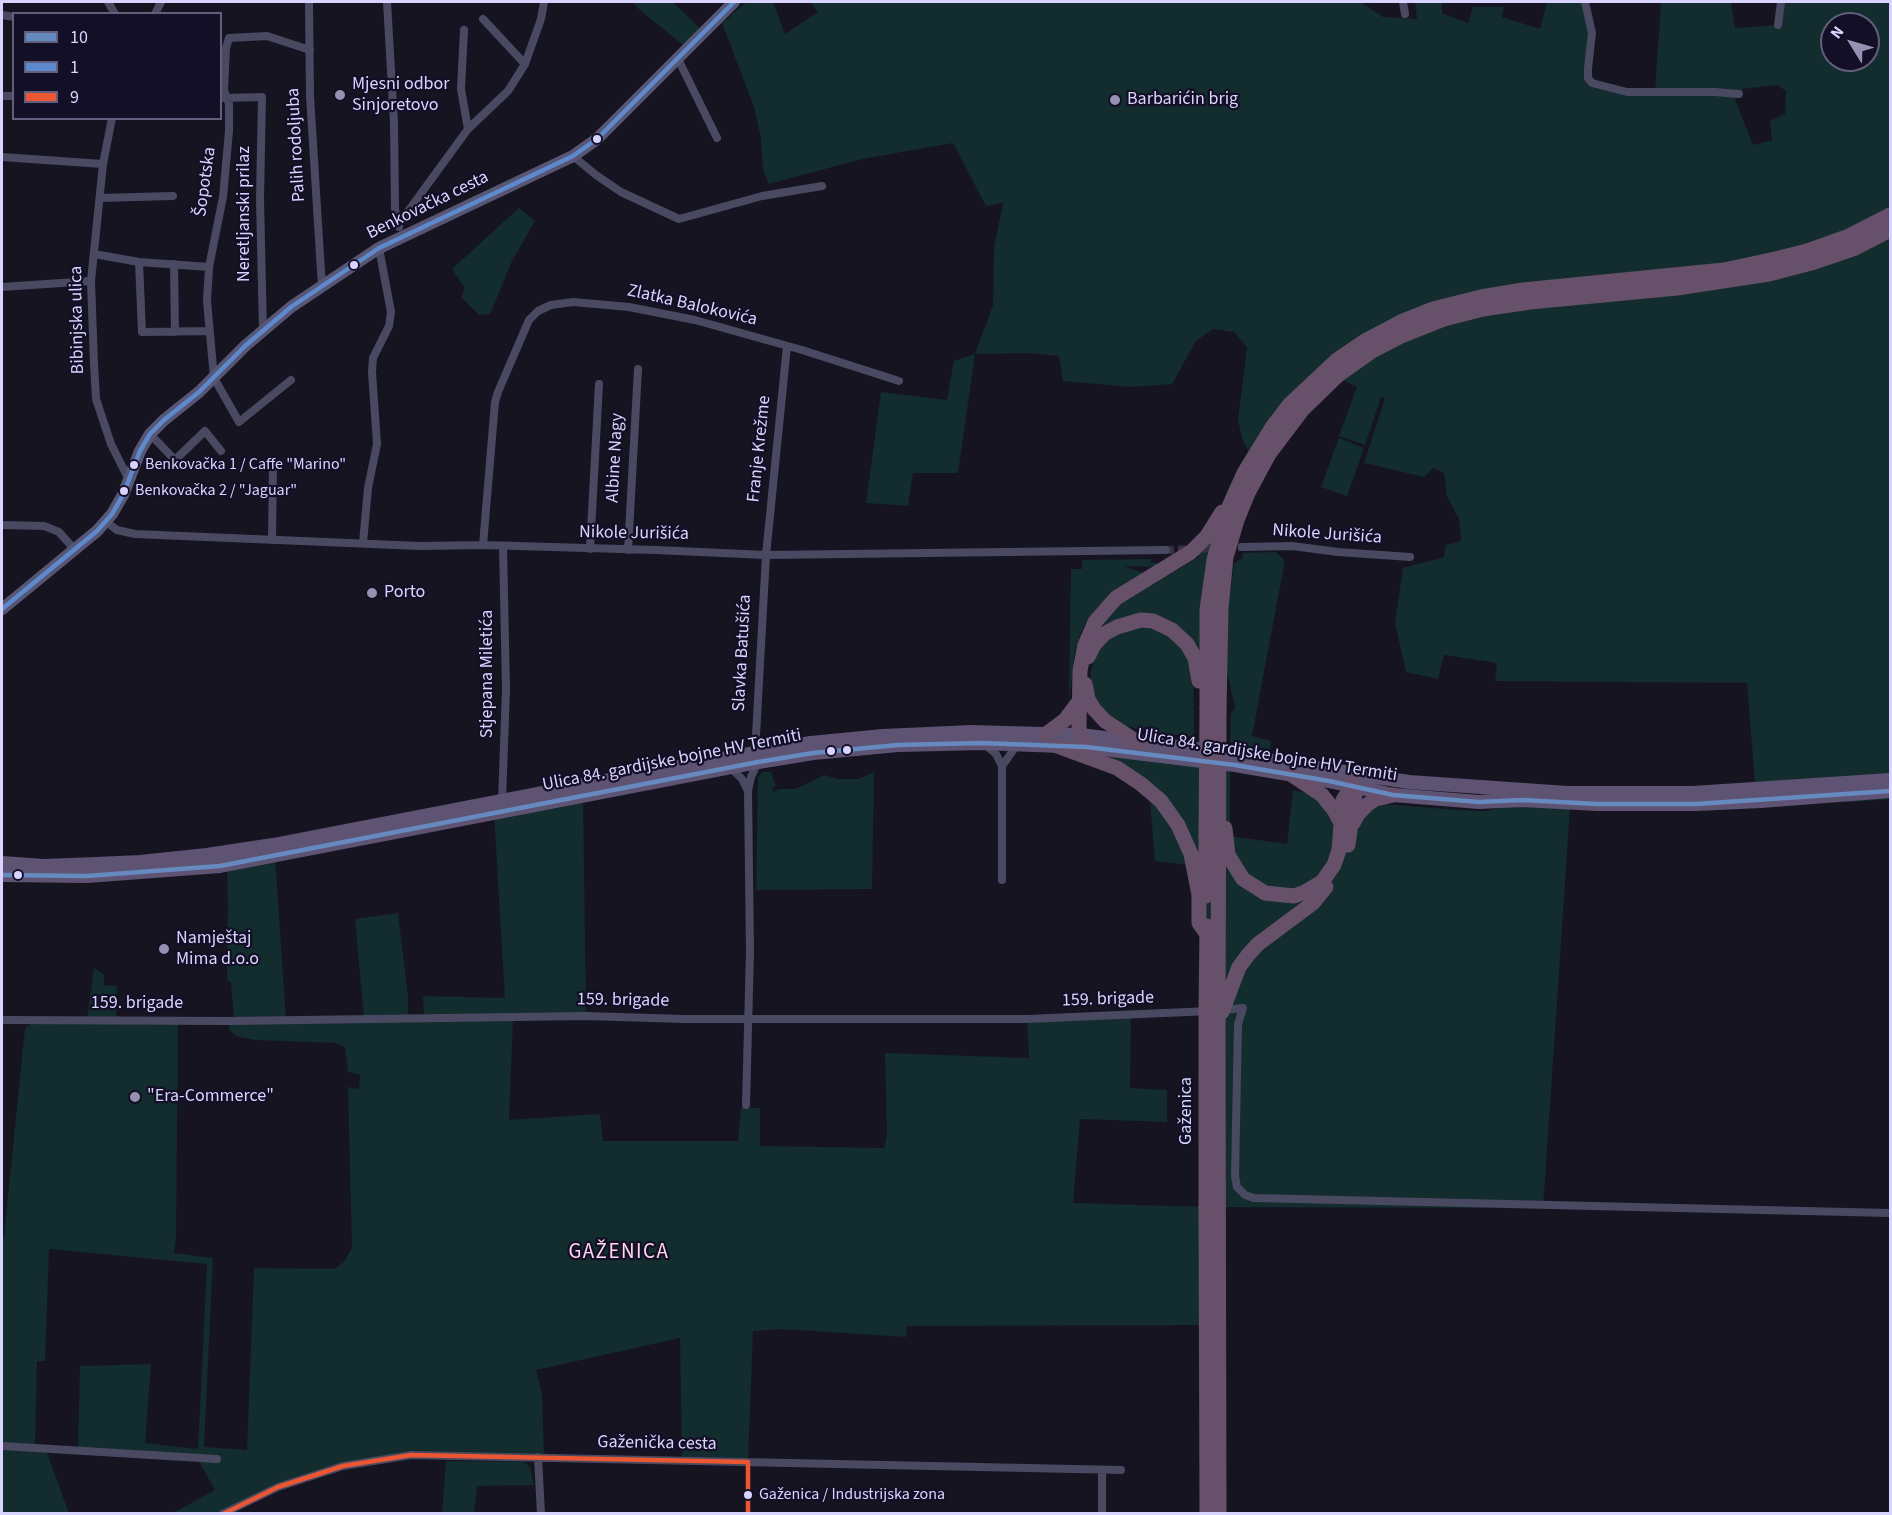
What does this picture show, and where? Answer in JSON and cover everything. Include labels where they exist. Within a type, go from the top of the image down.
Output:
[{"type":"highway","points":[[1213,708],[1207,610],[1214,560],[1223,522],[1258,447],[1289,405],[1337,360],[1365,341],[1403,321],[1481,297],[1523,290],[1724,270],[1807,252],[1849,236],[1890,215]]},
{"type":"highway","points":[[1213,708],[1226,557],[1237,520],[1248,493],[1275,446],[1303,409],[1338,375],[1372,351],[1401,336],[1444,319],[1483,309],[1530,302],[1677,288],[1769,274],[1853,249],[1890,230]]},
{"type":"highway","points":[[1084,741],[1080,700],[1082,654],[1101,614],[1116,598],[1191,552],[1207,536],[1217,518],[1231,501]]},
{"type":"highway","points":[[1139,743],[1105,721],[1094,709],[1085,688],[1087,659],[1094,645],[1104,634],[1117,627],[1128,622],[1153,621],[1179,635],[1195,658],[1200,699],[1213,708]]},
{"type":"highway","points":[[1046,734],[1065,720],[1080,700]]},
{"type":"highway","name":"Gaženica","points":[[1213,708],[1219,790],[1219,1514]]},
{"type":"highway","name":"Gaženica","points":[[1207,1514],[1207,934],[1213,708]]},
{"type":"highway","points":[[1057,746],[1117,768],[1149,790],[1169,813],[1178,825],[1191,854],[1199,895],[1199,923],[1207,934]]},
{"type":"highway","points":[[1293,775],[1322,795],[1346,825]]},
{"type":"highway","points":[[1218,1021],[1239,967],[1248,955],[1258,944],[1312,903],[1338,869],[1347,850],[1343,800],[1353,780]]},
{"type":"highway","points":[[1219,790],[1224,799],[1228,855],[1243,879],[1266,893],[1287,896],[1294,896],[1324,885]]},
{"type":"highway","points":[[1346,825],[1368,804],[1376,799],[1393,795]]},
{"type":"main road","name":"Benkovačka cesta","points":[[2,609],[97,531],[123,495],[140,451],[150,434],[291,307],[379,248],[400,230],[561,164],[597,140],[730,3]]},
{"type":"main road","name":"Ulica 84. gardijske bojne HV Termiti","points":[[2,863],[44,866],[87,865],[207,855],[756,757],[811,743],[883,736],[971,732],[1046,734],[1293,775],[1501,789],[1606,794],[1694,793],[1890,780]]},
{"type":"main road","name":"Ulica 84. gardijske bojne HV Termiti","points":[[2,875],[87,876],[220,866],[731,768],[756,757],[898,745],[982,743],[1057,746],[1084,741],[1139,743],[1353,780],[1393,795],[1479,802],[1522,800],[1657,804],[1761,801],[1890,791]]},
{"type":"street","name":"Palih rodoljuba","points":[[309,2],[310,96],[322,287]]},
{"type":"street","points":[[387,2],[394,122],[395,209],[400,230]]},
{"type":"street","points":[[400,230],[468,129],[508,92],[525,64],[541,19],[544,2]]},
{"type":"street","points":[[1403,2],[1405,14]]},
{"type":"street","points":[[1585,2],[1592,33],[1588,78],[1592,83],[1627,92],[1739,94]]},
{"type":"street","points":[[1778,25],[1781,2]]},
{"type":"street","points":[[483,19],[525,64]]},
{"type":"street","points":[[464,30],[461,89],[468,129]]},
{"type":"street","name":"Šopotska","points":[[214,378],[207,301],[209,267],[225,175],[229,131],[229,104],[224,98],[226,48],[229,38],[267,36],[310,50]]},
{"type":"street","points":[[677,57],[717,138]]},
{"type":"street","name":"Neretljanski prilaz","points":[[224,98],[262,97],[260,199],[263,331]]},
{"type":"street","name":"Bibinjska ulica","points":[[112,120],[103,164],[91,281],[96,399],[111,444],[129,480]]},
{"type":"street","points":[[573,156],[621,192],[679,219],[762,196],[822,186]]},
{"type":"street","points":[[2,157],[103,164]]},
{"type":"street","points":[[100,198],[173,196]]},
{"type":"street","points":[[363,543],[368,488],[377,444],[373,358],[389,326],[391,312],[379,248]]},
{"type":"street","points":[[94,254],[140,262],[209,267]]},
{"type":"street","points":[[140,262],[142,332],[209,331]]},
{"type":"street","points":[[174,264],[175,332]]},
{"type":"street","points":[[2,287],[91,281]]},
{"type":"street","name":"Zlatka Balokovića","points":[[483,545],[495,402],[529,320],[538,311],[551,305],[573,302],[629,307],[695,320],[899,381]]},
{"type":"street","name":"Franje Krežme","points":[[766,555],[787,346]]},
{"type":"street","name":"Albine Nagy","points":[[628,550],[638,369]]},
{"type":"street","points":[[214,378],[239,422],[291,380]]},
{"type":"street","points":[[590,549],[599,384]]},
{"type":"street","points":[[150,434],[175,460],[205,431],[221,451]]},
{"type":"street","points":[[272,540],[273,464]]},
{"type":"street","name":"Nikole Jurišića","points":[[105,521],[117,530],[135,534],[420,546],[483,545],[766,555],[1166,550]]},
{"type":"street","points":[[2,525],[44,526],[59,532],[74,549]]},
{"type":"street","name":"Stjepana Miletića","points":[[502,801],[506,689],[503,546]]},
{"type":"street","name":"Nikole Jurišića","points":[[1242,547],[1292,546],[1410,557]]},
{"type":"street","name":"Slavka Batušića","points":[[746,1105],[750,951],[748,791],[756,757],[766,555]]},
{"type":"street","points":[[982,743],[996,754],[1002,766],[1002,880]]},
{"type":"street","points":[[1002,766],[1017,745]]},
{"type":"street","points":[[731,768],[742,779],[748,791]]},
{"type":"street","name":"159. brigade","points":[[2,1020],[230,1021],[586,1016],[748,1019],[1037,1019],[1198,1013],[1243,1008],[1238,1024],[1235,1176],[1237,1187],[1245,1195],[1254,1198],[1890,1213]]},
{"type":"street","points":[[2,1446],[217,1459]]},
{"type":"street","name":"Gaženička cesta","points":[[222,1514],[278,1487],[343,1466],[411,1455],[1121,1470]]},
{"type":"street","points":[[538,1457],[541,1514]]},
{"type":"street","points":[[1102,1470],[1102,1514]]},
{"type":"green space","points":[[632,2],[675,2],[703,31],[687,48]]},
{"type":"green space","points":[[747,2],[773,2],[785,34],[818,12],[810,2],[1361,2],[1383,17],[1417,19],[1415,2],[1442,2],[1442,13],[1468,23],[1473,7],[1504,7],[1502,17],[1540,29],[1547,2],[1585,2],[1589,12],[1588,68],[1592,83],[1655,92],[1661,2],[1731,2],[1735,28],[1778,25],[1781,2],[1890,2],[1890,799],[1852,802],[1756,796],[1747,683],[1495,681],[1497,663],[1444,655],[1438,679],[1406,672],[1395,623],[1403,568],[1444,557],[1446,545],[1461,541],[1459,519],[1447,496],[1444,473],[1433,468],[1424,477],[1364,463],[1385,398],[1381,397],[1365,445],[1339,436],[1357,387],[1330,374],[1255,463],[1243,441],[1238,420],[1247,347],[1234,332],[1213,329],[1196,341],[1172,384],[1130,387],[1063,381],[1059,356],[1028,353],[975,354],[993,305],[994,248],[1003,203],[986,206],[953,143],[862,159],[769,184],[763,170],[761,138],[754,107],[722,23]],"holes":[[[1777,85],[1786,91],[1785,114],[1770,121],[1772,140],[1753,145],[1735,100],[1742,89]]]},
{"type":"green space","points":[[519,208],[535,221],[512,261],[490,314],[479,315],[461,297],[465,288],[452,269]]},
{"type":"green space","points":[[975,354],[958,473],[913,473],[908,506],[866,503],[881,392],[947,400],[954,361]]},
{"type":"green space","points":[[1339,438],[1364,448],[1347,496],[1321,487]]},
{"type":"green space","points":[[1215,532],[1200,654],[1162,620],[1099,629],[1118,605],[1199,557],[1199,553]]},
{"type":"green space","points":[[1276,552],[1284,560],[1284,565],[1252,736],[1271,741],[1270,750],[1230,742],[1231,714],[1235,707],[1226,668],[1226,626],[1234,563],[1243,558],[1242,553]]},
{"type":"green space","points":[[1154,559],[1149,562],[1164,564],[1153,567],[1124,566],[1146,574],[1100,605],[1088,619],[1075,652],[1069,701],[1071,569],[1082,569],[1082,560]]},
{"type":"green space","points":[[1150,628],[1172,637],[1185,650],[1193,669],[1194,737],[1145,731],[1127,726],[1113,719],[1101,707],[1091,689],[1091,671],[1097,653],[1107,640],[1121,632]]},
{"type":"green space","points":[[1101,749],[1230,760],[1230,836],[1287,844],[1293,790],[1372,809],[1385,804],[1485,811],[1512,806],[1570,809],[1543,1208],[1206,1207],[1206,867],[1155,861],[1149,790],[1131,777]]},
{"type":"green space","points":[[763,772],[771,772],[776,785],[772,790],[774,792],[779,789],[795,789],[825,775],[837,779],[858,779],[874,772],[872,889],[756,890],[758,777]]},
{"type":"green space","points":[[583,796],[586,1016],[513,1018],[509,1120],[600,1114],[603,1141],[738,1141],[741,1108],[760,1108],[760,1146],[884,1148],[887,1135],[885,1053],[1029,1058],[1027,1019],[1131,1015],[1130,1088],[1167,1090],[1167,1122],[1080,1119],[1073,1203],[1206,1207],[1202,1325],[907,1326],[906,1337],[780,1329],[753,1331],[748,1462],[682,1461],[680,1338],[536,1370],[542,1393],[544,1457],[411,1455],[343,1466],[222,1513],[173,1513],[215,1490],[197,1458],[78,1450],[80,1366],[151,1364],[145,1443],[198,1449],[207,1264],[49,1249],[45,1361],[37,1361],[35,1447],[45,1448],[69,1513],[2,1513],[2,1236],[4,1236],[25,1028],[37,1020],[87,1020],[94,968],[104,975],[104,985],[117,986],[116,1020],[178,1021],[174,1253],[213,1258],[204,1447],[247,1450],[254,1268],[334,1269],[344,1262],[352,1248],[348,1087],[359,1089],[360,1075],[348,1072],[345,1047],[335,1043],[256,1040],[238,1037],[229,1030],[230,1021],[234,1021],[231,982],[227,980],[227,865],[275,856],[286,1020],[364,1019],[355,919],[398,913],[408,996],[408,1018],[424,1017],[423,996],[505,998],[494,814]]},
{"type":"green space","points":[[446,1461],[524,1462],[530,1467],[534,1485],[477,1486],[474,1513],[442,1513]]},
{"type":"tunnel","points":[[1166,550],[1242,547]]},
{"type":"transit line","name":"1","points":[[2,609],[97,531],[112,514],[123,495],[140,451],[150,434],[199,392],[245,346],[291,307],[379,248],[573,156],[597,139],[734,2]]},
{"type":"transit line","name":"10","points":[[2,875],[87,876],[220,866],[758,762],[813,753],[898,745],[982,743],[1087,747],[1235,765],[1329,781],[1393,795],[1479,802],[1522,800],[1597,804],[1696,804],[1890,791]]},
{"type":"transit line","name":"9","points":[[223,1514],[278,1487],[343,1466],[411,1455],[748,1462]]},
{"type":"transit line","name":"9","points":[[748,1462],[748,1514]]},
{"type":"place","name":"Mjesni odbor Sinjoretovo","points":[[340,95]]},
{"type":"place","name":"Barbarićin brig","points":[[1115,100]]},
{"type":"place","name":"Benkovačka 1 / Caffe \"Marino\"","points":[[134,465]]},
{"type":"place","name":"Benkovačka 2 / \"Jaguar\"","points":[[124,491]]},
{"type":"place","name":"Porto","points":[[372,593]]},
{"type":"place","name":"Namještaj Mima d.o.o","points":[[164,949]]},
{"type":"place","name":"\"Era-Commerce\"","points":[[135,1097]]},
{"type":"place","name":"Gaženica / Industrijska zona","points":[[748,1495]]},
{"type":"district","name":"GAŽENICA","points":[[619,1253]]}]
